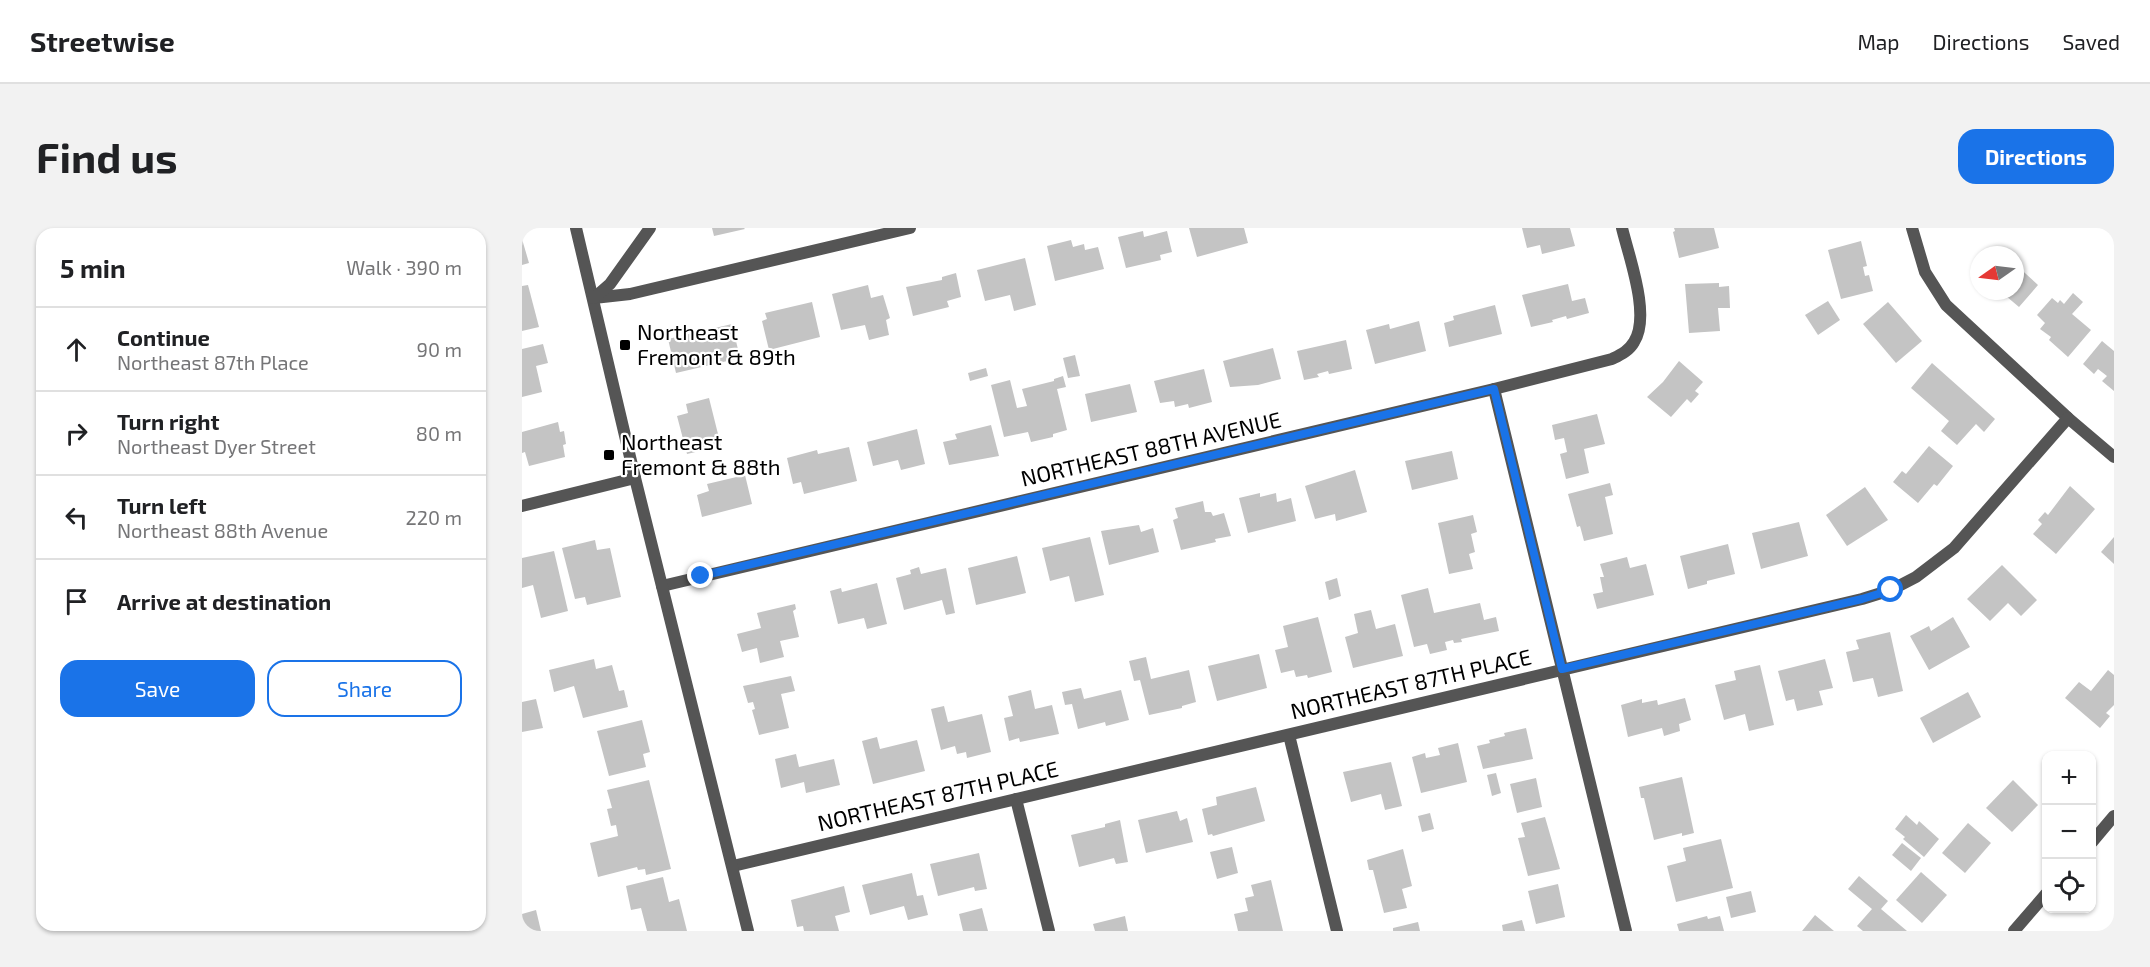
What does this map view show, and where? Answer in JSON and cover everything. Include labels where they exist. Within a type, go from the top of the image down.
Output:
[{"type":"street","points":[[576,228],[635,478],[748,931]]},
{"type":"street","points":[[594,298],[610,284],[650,228]]},
{"type":"street","points":[[594,298],[630,294],[910,228]]},
{"type":"street","name":"NORTHEAST 88TH AVENUE","points":[[662,585],[1494,389],[1612,359],[1624,353],[1634,343],[1638,334],[1640,316],[1637,292],[1622,228]]},
{"type":"street","points":[[1912,228],[1925,272],[1946,305],[2068,418],[2114,457]]},
{"type":"street","points":[[1494,389],[1626,931]]},
{"type":"street","name":"NORTHEAST 87TH PLACE","points":[[733,866],[1862,599],[1899,585],[1935,564],[1954,548],[2068,418]]},
{"type":"street","points":[[522,506],[635,478]]},
{"type":"street","points":[[1289,735],[1337,931]]},
{"type":"street","points":[[1016,799],[1049,931]]},
{"type":"street","points":[[2096,836],[2114,816]]},
{"type":"street","points":[[2014,931],[2042,899]]},
{"type":"building","points":[[712,228],[744,228],[745,229],[714,236]]},
{"type":"building","points":[[1189,228],[1244,228],[1248,243],[1197,257]]},
{"type":"building","points":[[1522,228],[1570,228],[1575,246],[1542,254],[1540,245],[1527,248]]},
{"type":"building","points":[[1674,228],[1714,228],[1719,248],[1679,258]]},
{"type":"building","points":[[1143,231],[1144,237],[1167,231],[1172,252],[1160,255],[1161,260],[1126,268],[1118,237]]},
{"type":"building","points":[[522,239],[529,263],[522,265]]},
{"type":"building","points":[[1071,240],[1073,247],[1084,244],[1085,250],[1098,247],[1104,269],[1055,281],[1047,246]]},
{"type":"building","points":[[1861,241],[1867,266],[1863,267],[1865,276],[1869,275],[1873,291],[1841,299],[1828,250]]},
{"type":"building","points":[[1025,258],[1036,305],[1014,311],[1010,295],[985,301],[977,270]]},
{"type":"building","points":[[2024,272],[2038,285],[2019,307],[2011,300],[2024,300]]},
{"type":"building","points":[[956,273],[961,297],[947,301],[949,307],[913,316],[906,287],[942,280],[942,277]]},
{"type":"building","points":[[1719,283],[1719,287],[1729,286],[1730,308],[1718,308],[1720,331],[1689,333],[1685,284]]},
{"type":"building","points":[[1568,284],[1572,301],[1585,298],[1589,313],[1567,319],[1566,316],[1552,320],[1553,322],[1531,327],[1522,295]]},
{"type":"building","points":[[528,285],[539,327],[522,331],[522,286]]},
{"type":"building","points":[[868,285],[871,298],[883,295],[890,318],[886,320],[889,335],[869,340],[865,325],[841,330],[832,294]]},
{"type":"building","points":[[2073,293],[2083,302],[2072,314],[2091,330],[2068,357],[2049,340],[2051,337],[2040,329],[2045,323],[2037,315],[2052,298],[2064,304]]},
{"type":"building","points":[[1828,301],[1840,320],[1818,335],[1805,315]]},
{"type":"building","points":[[812,302],[820,337],[769,350],[762,321],[767,319],[765,313]]},
{"type":"building","points":[[1888,302],[1922,341],[1896,363],[1863,324]]},
{"type":"building","points":[[1495,305],[1502,334],[1449,347],[1444,323],[1454,320],[1453,316]]},
{"type":"building","points":[[1419,321],[1426,351],[1375,364],[1366,330],[1389,324],[1390,329]]},
{"type":"building","points":[[732,324],[740,358],[676,373],[668,339]]},
{"type":"building","points":[[1346,340],[1352,369],[1329,374],[1328,371],[1317,374],[1319,377],[1304,380],[1297,351]]},
{"type":"building","points":[[2102,341],[2114,351],[2114,391],[2102,381],[2107,376],[2098,369],[2094,374],[2083,364]]},
{"type":"building","points":[[543,344],[548,363],[536,366],[542,392],[522,397],[522,349]]},
{"type":"building","points":[[1273,348],[1281,379],[1258,385],[1230,387],[1223,361]]},
{"type":"building","points":[[1075,355],[1080,376],[1068,378],[1063,358]]},
{"type":"building","points":[[1679,361],[1703,382],[1695,391],[1699,394],[1691,403],[1687,399],[1671,417],[1647,397],[1663,382]]},
{"type":"building","points":[[1932,363],[1995,419],[1984,432],[1976,424],[1957,445],[1941,431],[1949,421],[1911,388]]},
{"type":"building","points":[[986,368],[988,376],[970,381],[968,373]]},
{"type":"building","points":[[1204,369],[1212,402],[1189,408],[1188,404],[1175,407],[1174,401],[1160,403],[1154,381]]},
{"type":"building","points":[[1063,376],[1066,387],[1057,389],[1067,430],[1053,434],[1053,437],[1031,442],[1028,432],[1004,437],[991,385],[1010,380],[1017,408],[1027,406],[1022,389],[1054,381]]},
{"type":"building","points":[[1130,384],[1137,412],[1091,422],[1085,394]]},
{"type":"building","points":[[709,398],[721,446],[687,454],[677,416],[688,413],[686,404]]},
{"type":"building","points":[[1597,414],[1605,444],[1584,449],[1589,473],[1566,479],[1560,454],[1567,452],[1564,438],[1555,440],[1552,425]]},
{"type":"building","points":[[558,422],[560,432],[564,431],[565,457],[529,466],[525,452],[522,453],[522,432]]},
{"type":"building","points":[[991,425],[999,456],[949,465],[943,442],[957,439],[955,434]]},
{"type":"building","points":[[917,429],[925,464],[901,470],[898,460],[873,466],[867,442]]},
{"type":"building","points":[[1929,446],[1953,466],[1937,486],[1934,484],[1918,503],[1893,482],[1902,471],[1906,474]]},
{"type":"building","points":[[849,447],[857,481],[804,494],[801,482],[793,484],[787,458],[817,450],[818,454]]},
{"type":"building","points":[[1452,451],[1458,479],[1412,490],[1405,461]]},
{"type":"building","points":[[1355,470],[1367,512],[1336,521],[1335,514],[1315,519],[1305,486]]},
{"type":"building","points":[[745,475],[752,504],[702,517],[697,495],[709,491],[707,484]]},
{"type":"building","points":[[1610,483],[1613,495],[1605,497],[1613,534],[1584,541],[1580,526],[1577,527],[1568,494]]},
{"type":"building","points":[[2070,486],[2095,509],[2056,554],[2033,534],[2042,524],[2038,520],[2045,512],[2048,515]]},
{"type":"building","points":[[1865,487],[1888,520],[1847,546],[1826,515]]},
{"type":"building","points":[[1260,493],[1260,497],[1276,493],[1277,502],[1291,498],[1296,521],[1248,533],[1239,498]]},
{"type":"building","points":[[1203,501],[1205,512],[1211,512],[1213,516],[1224,513],[1231,536],[1181,550],[1173,520],[1178,518],[1175,508]]},
{"type":"building","points":[[1473,515],[1477,532],[1471,534],[1475,552],[1469,554],[1473,569],[1449,574],[1438,523]]},
{"type":"building","points":[[1799,522],[1808,556],[1761,569],[1752,533]]},
{"type":"building","points":[[1139,525],[1141,532],[1153,528],[1159,552],[1109,565],[1101,531]]},
{"type":"building","points":[[1090,537],[1104,595],[1075,602],[1069,576],[1050,581],[1042,548]]},
{"type":"building","points":[[2114,537],[2114,564],[2101,552]]},
{"type":"building","points":[[595,540],[597,550],[610,548],[621,597],[587,605],[585,597],[575,599],[562,548]]},
{"type":"building","points":[[1728,544],[1735,574],[1707,581],[1707,584],[1688,589],[1680,556]]},
{"type":"building","points":[[554,551],[568,611],[541,618],[533,585],[522,588],[522,558]]},
{"type":"building","points":[[1017,556],[1026,593],[976,605],[968,568]]},
{"type":"building","points":[[1627,557],[1630,568],[1646,564],[1654,595],[1597,609],[1593,594],[1603,592],[1600,577],[1604,577],[1600,564]]},
{"type":"building","points":[[2002,565],[2037,600],[2021,616],[2008,603],[1990,621],[1967,599]]},
{"type":"building","points":[[919,567],[921,574],[946,568],[955,613],[946,615],[942,600],[904,610],[896,578],[911,574],[910,570]]},
{"type":"building","points":[[1337,578],[1341,596],[1329,600],[1325,582]]},
{"type":"building","points":[[877,583],[887,624],[867,629],[864,618],[838,624],[830,591],[841,588],[842,592]]},
{"type":"building","points":[[1428,588],[1434,613],[1480,603],[1484,620],[1496,617],[1499,631],[1461,639],[1462,642],[1454,643],[1453,640],[1445,642],[1447,650],[1430,654],[1427,644],[1414,647],[1401,595]]},
{"type":"building","points":[[795,604],[796,609],[793,611],[799,637],[780,641],[784,657],[760,663],[757,648],[742,652],[737,634],[761,628],[757,613]]},
{"type":"building","points":[[1371,610],[1376,629],[1395,624],[1403,656],[1353,668],[1345,637],[1358,633],[1354,614]]},
{"type":"building","points":[[1318,617],[1332,672],[1308,678],[1307,675],[1296,677],[1294,670],[1281,673],[1275,650],[1288,647],[1283,626]]},
{"type":"building","points":[[1953,617],[1970,647],[1929,670],[1910,636],[1929,626],[1931,631]]},
{"type":"building","points":[[1890,632],[1903,691],[1878,697],[1873,678],[1853,682],[1846,652],[1859,649],[1856,640]]},
{"type":"building","points":[[1259,654],[1267,688],[1217,701],[1208,666]]},
{"type":"building","points":[[1146,657],[1151,679],[1189,670],[1196,702],[1182,706],[1182,708],[1149,715],[1140,680],[1134,681],[1129,661]]},
{"type":"building","points":[[594,659],[596,669],[612,665],[619,691],[624,690],[628,707],[583,718],[574,686],[554,692],[549,670]]},
{"type":"building","points":[[1825,659],[1833,688],[1819,691],[1823,705],[1797,711],[1794,699],[1786,701],[1778,671]]},
{"type":"building","points":[[1760,665],[1774,725],[1749,731],[1745,714],[1724,720],[1715,685],[1736,680],[1734,671]]},
{"type":"building","points":[[2108,670],[2114,675],[2114,705],[2106,713],[2110,716],[2100,728],[2065,698],[2079,682],[2091,691]]},
{"type":"building","points":[[791,676],[795,691],[781,694],[789,728],[759,735],[752,710],[755,709],[753,702],[748,703],[743,686]]},
{"type":"building","points":[[1081,688],[1084,699],[1121,690],[1129,720],[1106,726],[1105,722],[1078,729],[1072,704],[1065,705],[1062,692]]},
{"type":"building","points":[[1031,690],[1035,709],[1052,705],[1059,734],[1020,742],[1019,738],[1009,741],[1004,718],[1013,716],[1008,696]]},
{"type":"building","points":[[1968,692],[1981,717],[1933,743],[1920,718]]},
{"type":"building","points":[[1685,698],[1691,720],[1679,724],[1680,731],[1664,736],[1662,728],[1628,737],[1621,705],[1642,699],[1642,703],[1657,700],[1658,705]]},
{"type":"building","points":[[536,699],[543,728],[522,732],[522,702]]},
{"type":"building","points":[[944,706],[948,722],[982,714],[991,752],[967,758],[966,752],[957,754],[955,746],[941,750],[931,709]]},
{"type":"building","points":[[642,720],[650,752],[643,754],[646,767],[609,776],[597,731]]},
{"type":"building","points":[[1526,728],[1533,759],[1483,769],[1477,746],[1505,736],[1504,733]]},
{"type":"building","points":[[877,737],[880,749],[917,740],[925,771],[873,784],[862,741]]},
{"type":"building","points":[[1458,743],[1467,782],[1421,793],[1412,757],[1425,753],[1426,758],[1440,755],[1438,748]]},
{"type":"building","points":[[796,754],[799,767],[834,759],[840,785],[806,793],[804,782],[781,788],[775,759]]},
{"type":"building","points":[[1391,762],[1402,806],[1385,810],[1381,794],[1351,802],[1343,772]]},
{"type":"building","points":[[1496,773],[1501,793],[1492,796],[1487,775]]},
{"type":"building","points":[[1682,777],[1694,833],[1682,836],[1682,833],[1654,840],[1644,798],[1641,798],[1639,787]]},
{"type":"building","points":[[1536,778],[1542,807],[1517,813],[1510,784]]},
{"type":"building","points":[[649,780],[671,869],[646,875],[645,869],[638,870],[637,867],[598,877],[590,843],[618,836],[616,825],[611,826],[607,809],[612,808],[607,790]]},
{"type":"building","points":[[2013,780],[2038,805],[2012,832],[1986,808]]},
{"type":"building","points":[[1256,787],[1265,821],[1213,836],[1208,835],[1202,809],[1217,805],[1216,797]]},
{"type":"building","points":[[1177,811],[1180,821],[1187,818],[1193,842],[1146,853],[1138,820]]},
{"type":"building","points":[[1430,813],[1434,829],[1422,832],[1418,816]]},
{"type":"building","points":[[1906,815],[1917,825],[1919,821],[1939,839],[1924,857],[1895,829]]},
{"type":"building","points":[[1545,817],[1560,869],[1528,876],[1518,838],[1525,837],[1521,823]]},
{"type":"building","points":[[1120,820],[1128,862],[1116,864],[1114,858],[1079,867],[1071,835],[1105,827],[1105,824]]},
{"type":"building","points":[[1968,823],[1991,843],[1965,873],[1942,853]]},
{"type":"building","points":[[1721,839],[1733,888],[1676,902],[1667,866],[1686,861],[1683,848]]},
{"type":"building","points":[[1902,843],[1921,858],[1911,871],[1892,855]]},
{"type":"building","points":[[1232,847],[1238,873],[1217,879],[1210,852]]},
{"type":"building","points":[[1403,849],[1412,886],[1402,889],[1407,908],[1384,913],[1373,870],[1369,870],[1367,860]]},
{"type":"building","points":[[979,853],[987,889],[975,891],[974,887],[938,896],[930,864]]},
{"type":"building","points":[[1921,872],[1947,895],[1922,923],[1896,900]]},
{"type":"building","points":[[912,873],[917,896],[923,895],[928,915],[908,920],[904,906],[870,915],[862,885]]},
{"type":"building","points":[[1859,876],[1888,901],[1881,909],[1907,931],[1863,931],[1857,926],[1872,909],[1848,889]]},
{"type":"building","points":[[663,877],[669,902],[679,899],[687,931],[647,931],[641,908],[631,910],[626,886]]},
{"type":"building","points":[[1271,880],[1283,931],[1238,931],[1234,914],[1248,911],[1245,898],[1254,896],[1251,885]]},
{"type":"building","points":[[1558,884],[1565,917],[1536,924],[1528,891]]},
{"type":"building","points":[[844,886],[850,912],[835,916],[839,931],[804,931],[803,926],[797,927],[791,900]]},
{"type":"building","points":[[1751,891],[1756,912],[1731,918],[1726,897]]},
{"type":"building","points":[[982,908],[988,931],[963,931],[959,914]]},
{"type":"building","points":[[536,910],[541,931],[522,931],[522,914]]},
{"type":"building","points":[[1815,915],[1834,931],[1802,931]]},
{"type":"building","points":[[1125,916],[1128,931],[1095,931],[1093,924]]},
{"type":"building","points":[[1707,916],[1708,919],[1720,916],[1724,931],[1679,931],[1677,924]]},
{"type":"building","points":[[1522,920],[1525,931],[1503,931],[1502,925]]},
{"type":"building","points":[[1418,922],[1420,931],[1393,931],[1393,928]]},
{"type":"place","name":"Northeast Fremont & 89th","points":[[625,345]]},
{"type":"place","name":"Northeast Fremont & 88th","points":[[609,455]]},
{"type":"route","points":[[701,576],[1494,389],[1562,669],[1862,599],[1891,590]]}]
